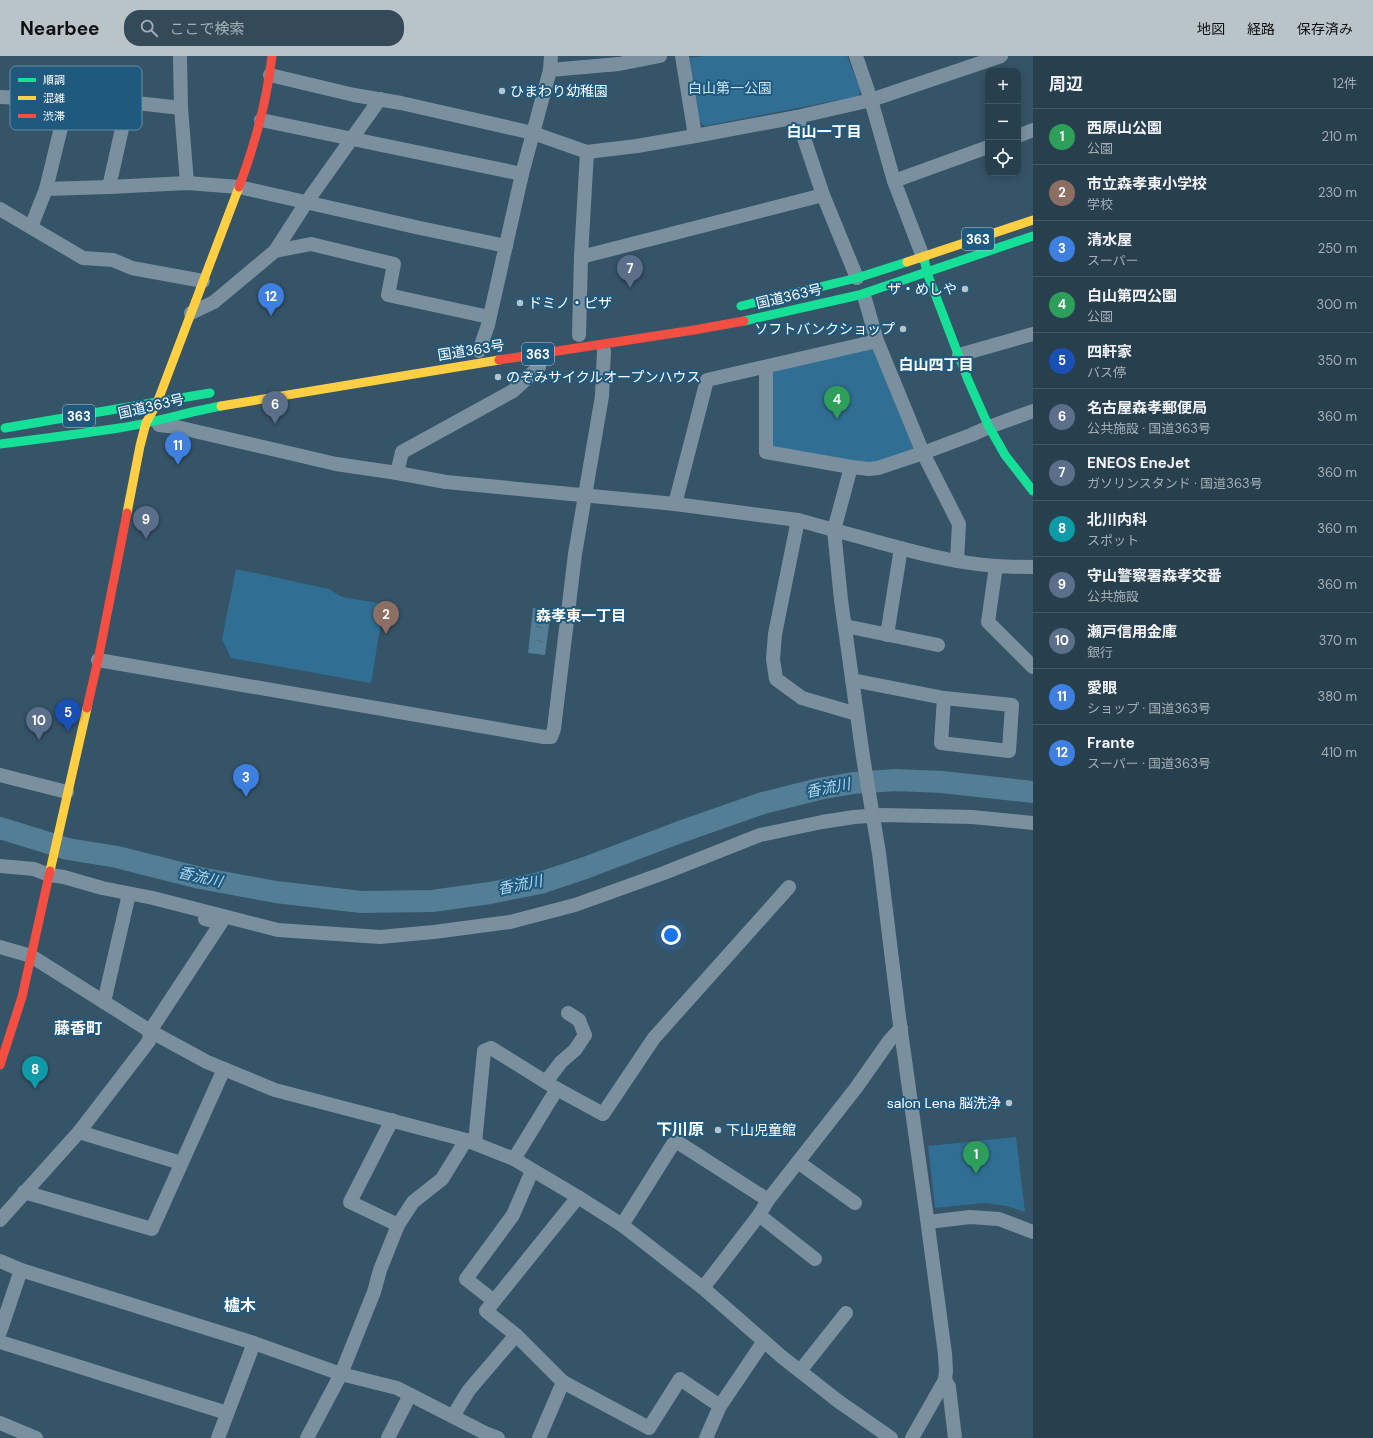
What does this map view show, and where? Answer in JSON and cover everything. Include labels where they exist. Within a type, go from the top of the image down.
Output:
[{"type":"main road","points":[[0,1065],[20,1009],[62,812],[98,660],[140,446],[146,423],[157,403],[239,187],[261,120],[270,75],[272,56]]},
{"type":"main road","name":"国道363号","points":[[735,308],[857,278],[1033,220]]},
{"type":"main road","name":"国道363号","points":[[0,444],[146,423],[192,411],[480,354],[539,354],[747,320],[859,295],[1033,236]]},
{"type":"main road","points":[[923,257],[927,273],[983,416],[997,441],[1033,492]]},
{"type":"main road","name":"国道363号","points":[[0,429],[219,392]]},
{"type":"street","points":[[180,56],[181,108],[187,182]]},
{"type":"street","points":[[480,354],[522,174],[550,70],[551,56]]},
{"type":"street","points":[[550,70],[619,64],[660,56]]},
{"type":"street","points":[[682,56],[695,136]]},
{"type":"street","points":[[856,56],[871,100],[894,180],[923,257]]},
{"type":"street","points":[[270,75],[354,95],[380,99],[533,133],[587,152],[637,146],[695,136],[797,117],[871,100],[1001,56]]},
{"type":"street","points":[[0,97],[10,97]]},
{"type":"street","points":[[191,313],[214,302],[275,251],[306,203],[380,99]]},
{"type":"street","points":[[142,104],[181,108]]},
{"type":"street","points":[[797,117],[823,195],[857,278]]},
{"type":"street","points":[[261,120],[522,174]]},
{"type":"street","points":[[30,227],[46,189],[60,130]]},
{"type":"street","points":[[109,187],[122,130]]},
{"type":"street","points":[[1021,135],[1033,130]]},
{"type":"street","points":[[894,180],[985,148]]},
{"type":"street","points":[[579,335],[581,258],[587,152]]},
{"type":"street","points":[[46,189],[187,182],[239,187],[506,246]]},
{"type":"street","points":[[581,258],[823,195]]},
{"type":"street","points":[[0,209],[83,258],[113,260],[132,268],[203,281]]},
{"type":"street","points":[[275,251],[310,244],[394,264],[388,295],[489,317]]},
{"type":"street","points":[[865,300],[877,341],[923,453],[959,524],[957,561]]},
{"type":"street","points":[[959,355],[1032,339]]},
{"type":"street","points":[[674,504],[707,380],[877,341]]},
{"type":"street","points":[[98,660],[536,736],[551,737],[554,729],[575,554],[602,396],[604,351]]},
{"type":"street","points":[[397,473],[402,452],[513,390],[539,367],[539,354]]},
{"type":"street","points":[[766,367],[766,452],[851,467],[869,469],[878,468],[972,435],[989,427],[1033,411]]},
{"type":"street","points":[[146,423],[177,426],[336,464],[446,482],[674,504],[798,520],[901,548],[957,561],[996,566],[1033,567]]},
{"type":"street","points":[[851,467],[834,530],[852,680],[879,853],[945,1354],[945,1380],[912,1438]]},
{"type":"street","points":[[798,520],[775,634],[774,659],[776,679],[802,698],[857,714]]},
{"type":"street","points":[[887,635],[901,548]]},
{"type":"street","points":[[996,566],[988,622],[1033,667]]},
{"type":"street","points":[[845,626],[938,645]]},
{"type":"street","points":[[852,680],[944,698],[1012,705],[1009,751],[941,743],[944,698]]},
{"type":"street","points":[[0,775],[67,792]]},
{"type":"street","points":[[0,866],[50,871],[64,877],[102,888],[153,898],[278,930],[380,937],[434,932],[510,922],[575,905],[664,873],[760,835],[873,813],[972,817],[1033,823]]},
{"type":"street","points":[[307,1438],[341,1374],[374,1292],[380,1270],[398,1225],[413,1202],[442,1179],[471,1141],[484,1051],[491,1048],[603,1114],[654,1038],[789,887]]},
{"type":"street","points":[[104,1002],[129,894]]},
{"type":"street","points":[[0,1220],[79,1132],[149,1041],[150,1031],[221,923],[153,906],[153,898]]},
{"type":"street","points":[[0,947],[31,956],[150,1031],[207,1062],[275,1090],[471,1141],[514,1159],[532,1171],[578,1196],[622,1225],[703,1288],[782,1357],[838,1401],[891,1438]]},
{"type":"street","points":[[514,1159],[552,1085],[561,1062],[575,1050],[585,1035],[579,1020],[568,1013]]},
{"type":"street","points":[[703,1288],[759,1215],[768,1200],[856,1088],[889,1041],[901,1028]]},
{"type":"street","points":[[24,1192],[152,1229],[224,1069]]},
{"type":"street","points":[[392,1120],[350,1202],[398,1225]]},
{"type":"street","points":[[79,1132],[182,1163]]},
{"type":"street","points":[[622,1225],[673,1144],[679,1143],[768,1200]]},
{"type":"street","points":[[798,1162],[855,1202]]},
{"type":"street","points":[[494,1301],[466,1279],[513,1215],[532,1171]]},
{"type":"street","points":[[578,1196],[486,1311],[516,1335],[563,1382],[649,1428],[680,1379],[720,1406]]},
{"type":"street","points":[[759,1215],[815,1259]]},
{"type":"street","points":[[928,1222],[970,1217],[999,1219],[1033,1232]]},
{"type":"street","points":[[0,1261],[21,1270],[254,1343],[341,1374],[397,1388],[485,1433],[498,1438]]},
{"type":"street","points":[[0,1332],[21,1270]]},
{"type":"street","points":[[800,1371],[846,1313]]},
{"type":"street","points":[[453,1416],[469,1390],[516,1335]]},
{"type":"street","points":[[706,1438],[720,1406],[764,1341]]},
{"type":"street","points":[[0,1342],[227,1413]]},
{"type":"street","points":[[218,1438],[254,1343]]},
{"type":"street","points":[[945,1380],[949,1387],[955,1438]]},
{"type":"street","points":[[539,1438],[563,1382]]},
{"type":"street","points":[[388,1438],[410,1395]]},
{"type":"street","points":[[0,1423],[36,1438]]},
{"type":"green space","name":"白山第一公園","points":[[704,56],[847,56],[860,89],[859,96],[705,126],[698,121],[690,58]]},
{"type":"green space","points":[[877,342],[922,453],[884,465],[766,452],[766,367]]},
{"type":"green space","points":[[236,569],[329,589],[342,597],[384,604],[371,683],[231,658],[222,639]]},
{"type":"green space","points":[[1016,1137],[1025,1212],[1007,1206],[985,1203],[935,1208],[928,1146]]},
{"type":"water","points":[[533,608],[551,611],[545,655],[528,653]]},
{"type":"waterway","name":"香流川","points":[[0,828],[68,849],[117,857],[200,878],[276,892],[361,902],[432,901],[490,893],[540,883],[763,803],[819,789],[853,783],[896,780],[942,782],[1033,792]]},
{"type":"traffic: fast","points":[[744,321],[859,295],[1033,236]]},
{"type":"traffic: fast","points":[[924,258],[927,273],[968,380],[988,425],[1005,455],[1033,491]]},
{"type":"traffic: fast","points":[[741,306],[857,278],[907,262]]},
{"type":"traffic: fast","points":[[5,428],[210,393]]},
{"type":"traffic: fast","points":[[0,444],[132,426],[221,406]]},
{"type":"traffic: slow","points":[[127,513],[146,423],[157,403],[239,187]]},
{"type":"traffic: slow","points":[[907,262],[1033,220]]},
{"type":"traffic: slow","points":[[221,406],[499,360]]},
{"type":"traffic: slow","points":[[50,871],[87,708]]},
{"type":"traffic: jam","points":[[239,187],[260,122],[272,56]]},
{"type":"traffic: jam","points":[[499,360],[744,321]]},
{"type":"traffic: jam","points":[[87,708],[127,513]]},
{"type":"traffic: jam","points":[[0,1065],[22,997],[50,871]]},
{"type":"place","name":"ひまわり幼稚園","points":[[502,91]]},
{"type":"place","name":"ENEOS EneJet","points":[[630,288]]},
{"type":"place","name":"ザ・めしや","points":[[965,289]]},
{"type":"place","name":"ドミノ・ピザ","points":[[520,303]]},
{"type":"place","name":"Frante","points":[[271,316]]},
{"type":"place","name":"ソフトバンクショップ","points":[[903,329]]},
{"type":"place","name":"のぞみサイクルオープンハウス","points":[[498,377]]},
{"type":"place","name":"白山第四公園","points":[[837,419]]},
{"type":"place","name":"名古屋森孝郵便局","points":[[275,424]]},
{"type":"place","name":"愛眼","points":[[178,465]]},
{"type":"place","name":"守山警察署森孝交番","points":[[146,539]]},
{"type":"place","name":"市立森孝東小学校","points":[[386,634]]},
{"type":"place","name":"四軒家","points":[[68,732]]},
{"type":"place","name":"瀬戸信用金庫","points":[[39,740]]},
{"type":"place","name":"清水屋","points":[[246,797]]},
{"type":"place","name":"北川内科","points":[[35,1089]]},
{"type":"place","name":"salon Lena 脳洗浄","points":[[1009,1103]]},
{"type":"place","name":"下山児童館","points":[[718,1130]]},
{"type":"place","name":"西原山公園","points":[[976,1174]]},
{"type":"district","name":"白山一丁目","points":[[824,132]]},
{"type":"district","name":"白山四丁目","points":[[936,365]]},
{"type":"district","name":"森孝東一丁目","points":[[581,616]]},
{"type":"district","name":"藤香町","points":[[78,1028]]},
{"type":"district","name":"下川原","points":[[680,1129]]},
{"type":"district","name":"櫨木","points":[[240,1305]]}]
